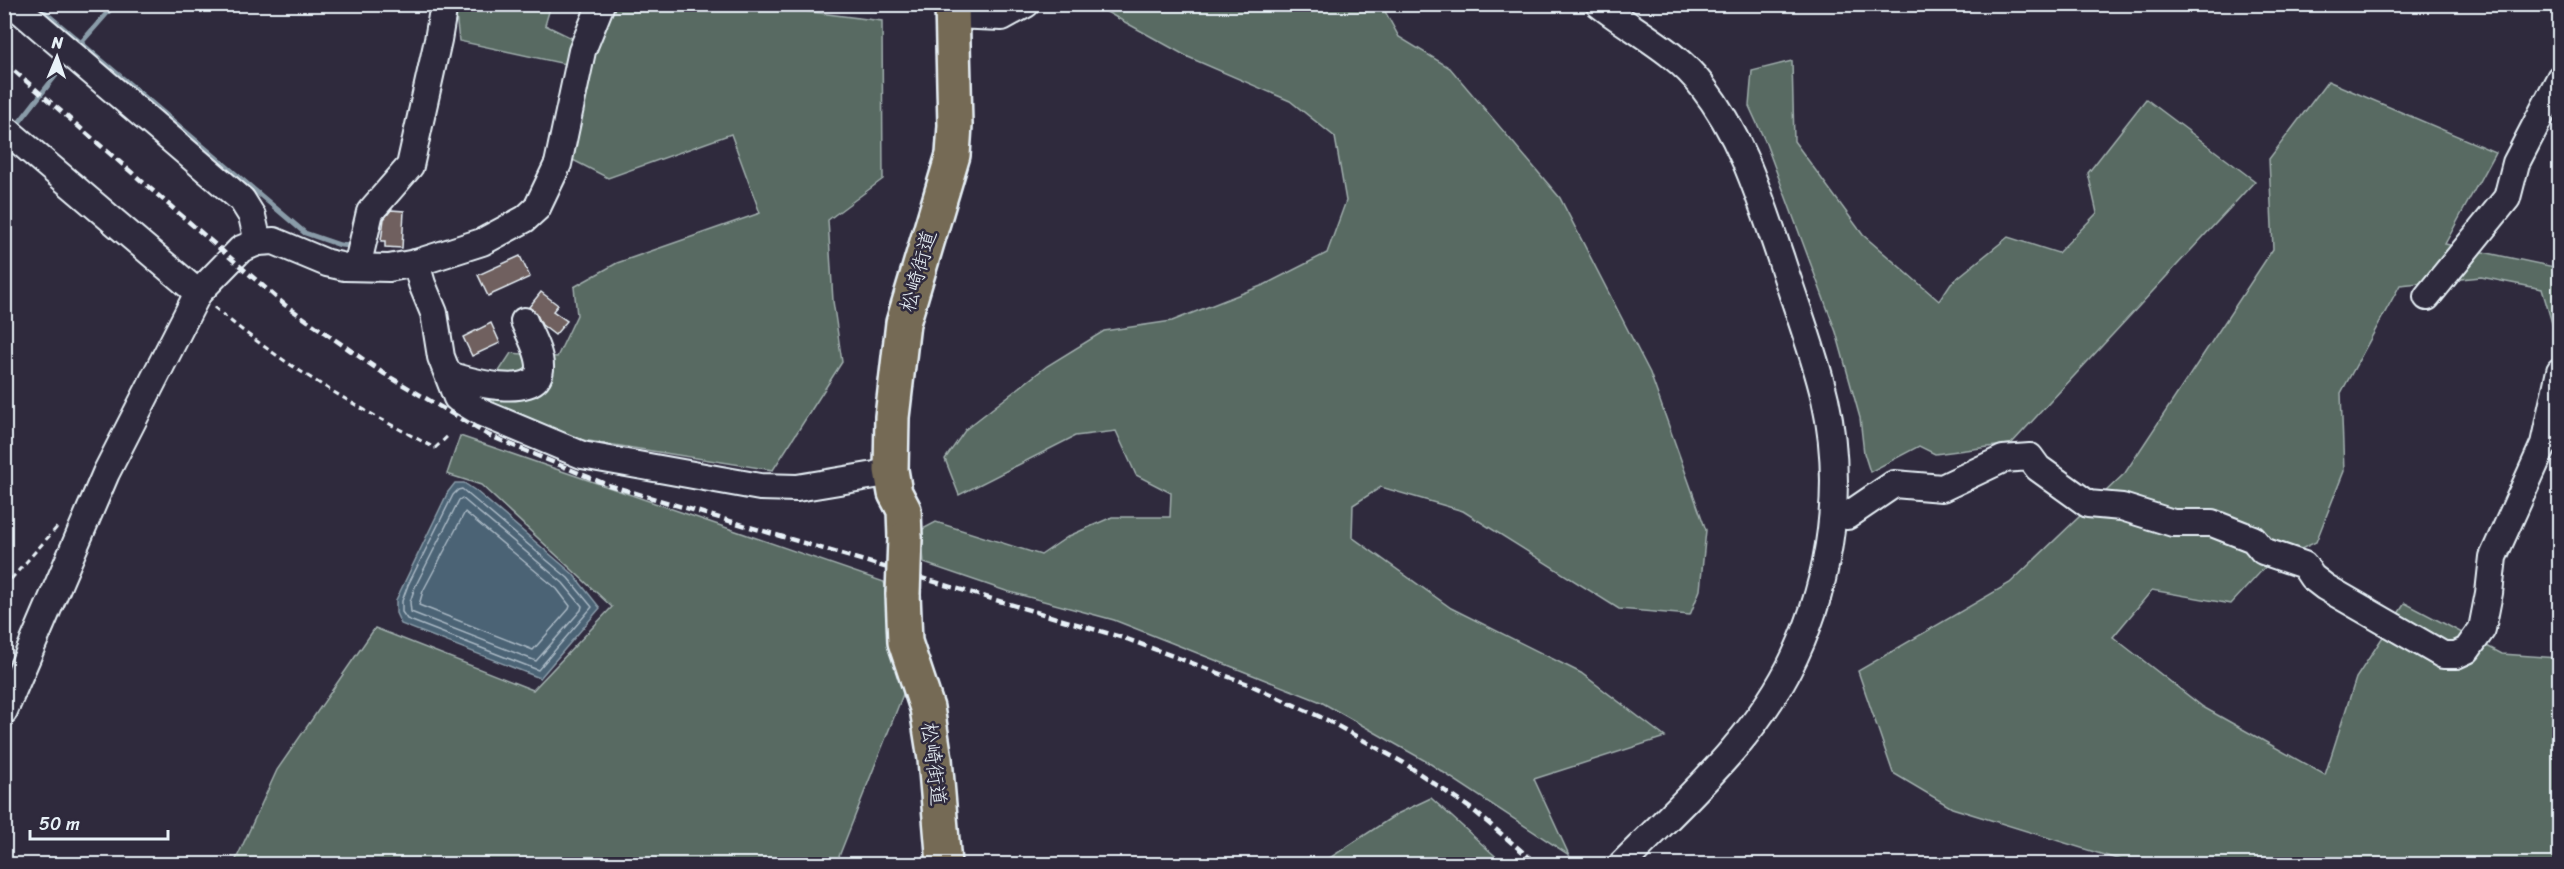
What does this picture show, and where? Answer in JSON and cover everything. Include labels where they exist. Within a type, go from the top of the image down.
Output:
[{"type":"main road","name":"松崎街道","points":[[944,864],[935,759],[927,708],[905,642],[904,510],[895,493],[891,470],[892,417],[903,323],[953,155],[955,125],[952,10]]},
{"type":"street","points":[[13,4],[242,200],[252,216],[258,242]]},
{"type":"street","points":[[357,267],[370,212],[410,166],[444,4]]},
{"type":"street","points":[[4,711],[106,472],[198,293],[242,249],[258,242],[274,241],[327,263],[389,268],[416,263],[499,235],[525,219],[537,208],[558,164],[582,51],[601,4]]},
{"type":"street","points":[[952,10],[1002,17],[1026,4]]},
{"type":"street","points":[[1599,4],[1674,58],[1700,83],[1721,112],[1737,141],[1757,189],[1817,369],[1831,436],[1835,482],[1833,521],[1815,606],[1795,656],[1775,692],[1751,728],[1718,766],[1622,864]]},
{"type":"street","points":[[2427,297],[2507,198],[2516,163],[2559,78]]},
{"type":"street","points":[[4,128],[198,293]]},
{"type":"street","points":[[416,263],[434,314],[441,357],[457,398],[482,413],[582,455],[760,487],[797,488],[875,475],[891,470]]},
{"type":"street","points":[[448,374],[465,381],[492,385],[517,386],[533,381],[540,371],[539,356],[524,321]]},
{"type":"street","points":[[1847,516],[1894,484],[1942,489],[2003,459],[2030,457],[2038,468],[2088,504],[2122,507],[2173,523],[2212,523],[2253,539],[2263,551],[2304,565],[2312,577],[2325,586],[2443,655],[2456,656],[2467,650],[2482,629],[2493,557],[2544,444],[2559,371]]},
{"type":"path","points":[[198,293],[302,372],[386,422],[435,448],[448,436]]},
{"type":"path","points":[[4,586],[59,525]]},
{"type":"green space","points":[[750,4],[882,21],[883,179],[828,220],[833,301],[842,362],[773,470],[576,439],[481,399],[511,353],[557,357],[577,315],[574,287],[617,263],[760,213],[731,134],[608,178],[571,159],[584,68],[459,41],[455,5],[551,5],[545,25],[592,48],[610,5]]},
{"type":"green space","points":[[1381,4],[1399,37],[1450,68],[1560,198],[1650,373],[1706,530],[1700,590],[1690,615],[1619,609],[1463,511],[1381,487],[1353,505],[1352,537],[1451,608],[1581,673],[1665,737],[1534,779],[1569,855],[1429,763],[1321,702],[1114,620],[1006,591],[924,563],[921,530],[936,522],[1041,555],[1069,536],[1112,517],[1170,517],[1171,493],[1136,475],[1116,431],[1075,436],[959,495],[945,459],[966,429],[1047,366],[1104,331],[1172,321],[1266,284],[1327,253],[1346,201],[1335,137],[1290,101],[1188,57],[1103,10],[1103,5]]},
{"type":"green space","points":[[1792,61],[1794,141],[1863,235],[1939,301],[1951,283],[2008,237],[2058,253],[2097,213],[2088,173],[2146,99],[2255,181],[2011,444],[1935,454],[1919,446],[1870,472],[1864,453],[1860,418],[1836,332],[1765,141],[1749,106],[1752,71]]},
{"type":"green space","points":[[2328,81],[2495,152],[2445,244],[2559,268],[2559,347],[2542,289],[2481,277],[2400,285],[2341,393],[2344,471],[2316,542],[2267,565],[2231,604],[2152,590],[2113,637],[2203,707],[2325,775],[2356,678],[2405,603],[2502,654],[2559,658],[2559,864],[2133,864],[1952,808],[1893,773],[1858,671],[2010,583],[2125,473],[2273,249],[2269,159]]},
{"type":"green space","points":[[460,436],[884,582],[911,674],[836,864],[234,864],[277,770],[375,628],[533,690],[612,607],[481,485],[447,474]]},
{"type":"green space","points":[[1431,798],[1504,864],[1324,864],[1328,859],[1397,814]]},
{"type":"water","points":[[455,483],[464,483],[476,491],[573,574],[600,608],[540,678],[401,624],[396,613],[396,600],[448,492]]},
{"type":"building","points":[[391,210],[404,211],[402,248],[385,247],[385,241],[381,241],[384,219]]},
{"type":"building","points":[[520,256],[530,277],[488,296],[478,275]]},
{"type":"building","points":[[541,292],[558,305],[553,311],[567,321],[555,335],[542,325],[537,315],[529,307]]},
{"type":"building","points":[[491,323],[500,343],[472,356],[463,337]]},
{"type":"waterway","points":[[35,4],[305,233],[340,245],[351,246],[352,241]]},
{"type":"waterway","points":[[80,44],[115,4]]},
{"type":"waterway","points":[[14,129],[67,61]]},
{"type":"railway","points":[[4,62],[285,305],[383,373],[488,435],[605,484],[1127,639],[1248,684],[1327,720],[1404,763],[1473,810],[1537,864]]}]
